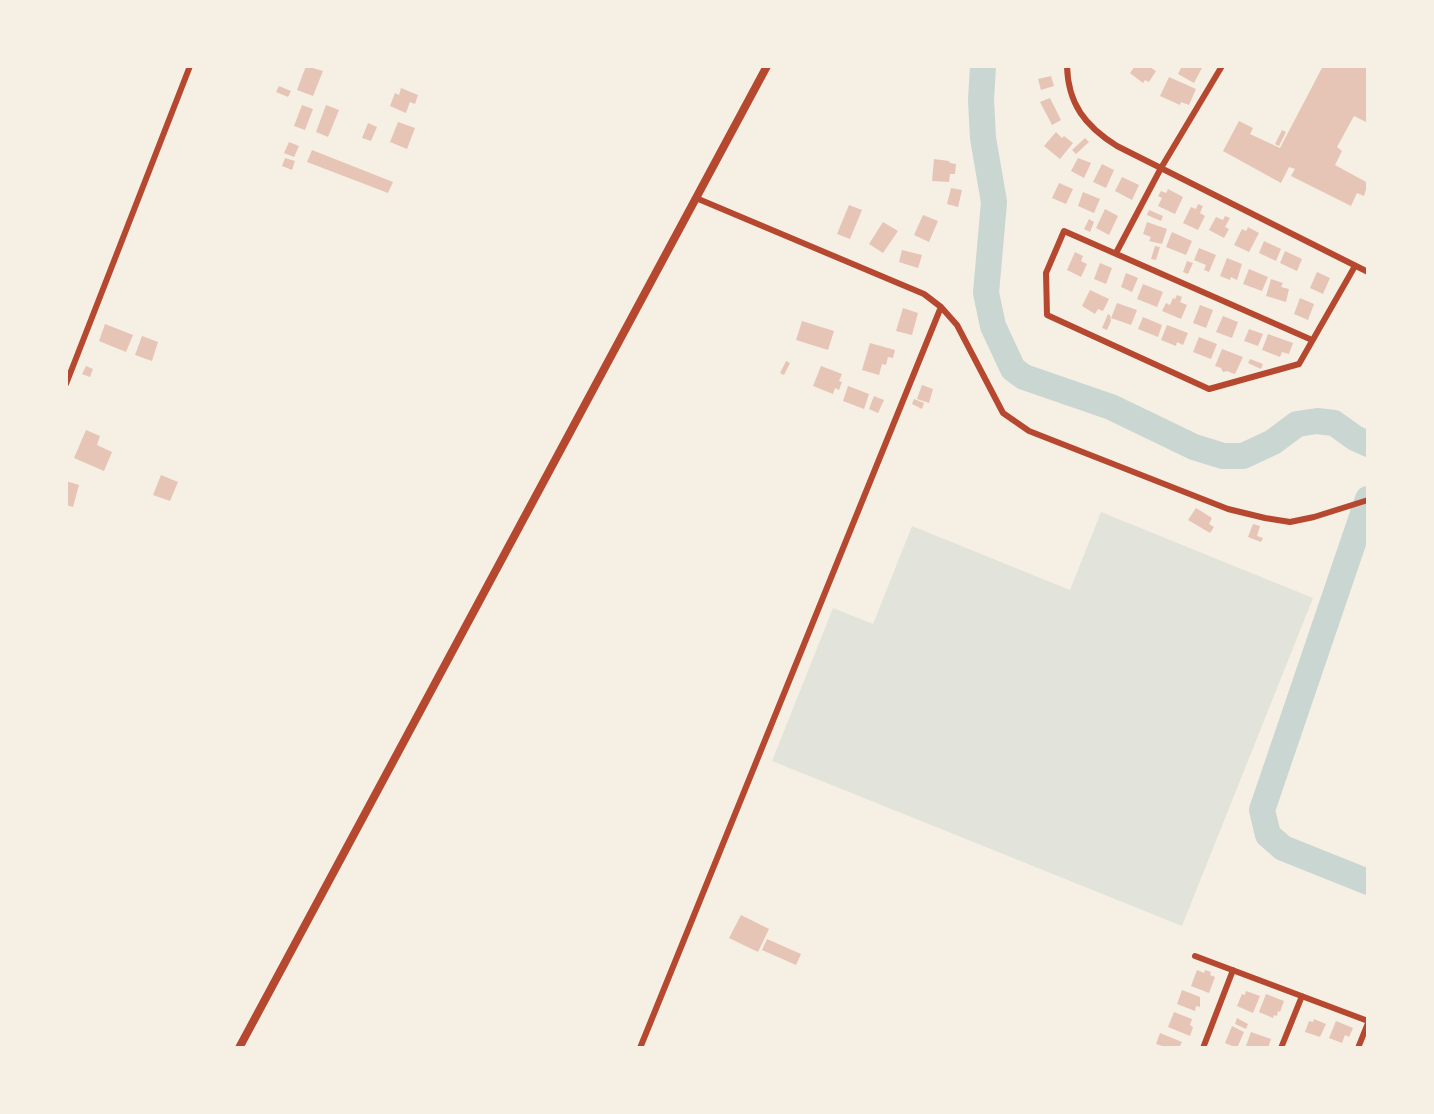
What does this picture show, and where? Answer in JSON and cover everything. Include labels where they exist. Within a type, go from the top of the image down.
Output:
[{"type":"street","points":[[66,384],[190,66]]},
{"type":"street","points":[[239,1048],[767,66]]},
{"type":"street","points":[[1067,66],[1068,83],[1075,106],[1099,135],[1368,272]]},
{"type":"street","points":[[1116,253],[1161,168],[1222,66]]},
{"type":"street","points":[[696,198],[924,294],[941,307],[957,326],[1004,413],[1029,431],[1228,509],[1265,518],[1290,522],[1314,518],[1368,500]]},
{"type":"street","points":[[1312,340],[1064,231],[1046,273],[1047,315],[1209,389],[1299,364],[1355,266]]},
{"type":"street","points":[[640,1048],[941,307]]},
{"type":"street","points":[[1195,956],[1368,1022],[1358,1048]]},
{"type":"street","points":[[1203,1048],[1233,970]]},
{"type":"street","points":[[1281,1048],[1302,996]]},
{"type":"shaded area","points":[[1101,512],[1313,598],[1182,926],[772,761],[833,608],[873,624],[912,526],[1070,590]]},
{"type":"building","points":[[306,66],[323,71],[313,96],[297,90]]},
{"type":"building","points":[[1135,66],[1148,66],[1156,71],[1149,82],[1145,80],[1143,83],[1130,73]]},
{"type":"building","points":[[1182,66],[1202,68],[1194,83],[1178,74]]},
{"type":"building","points":[[1323,66],[1368,67],[1368,118],[1366,122],[1354,116],[1337,147],[1342,151],[1335,165],[1368,183],[1364,196],[1357,193],[1351,206],[1291,176],[1295,169],[1289,167],[1281,183],[1223,151],[1239,121],[1253,128],[1250,134],[1280,148]]},
{"type":"building","points":[[1051,76],[1054,86],[1041,90],[1038,79]]},
{"type":"building","points":[[1169,77],[1196,89],[1189,105],[1181,102],[1180,105],[1160,96]]},
{"type":"building","points":[[279,86],[291,91],[288,97],[276,92]]},
{"type":"building","points":[[401,88],[418,95],[415,104],[410,102],[406,113],[390,106],[395,93],[399,95]]},
{"type":"building","points":[[1050,98],[1061,120],[1052,125],[1040,102]]},
{"type":"building","points":[[302,105],[313,109],[305,130],[294,126]]},
{"type":"building","points":[[326,105],[339,110],[328,137],[316,132]]},
{"type":"building","points":[[398,122],[415,128],[407,149],[390,142]]},
{"type":"building","points":[[368,123],[377,127],[371,141],[362,138]]},
{"type":"building","points":[[1282,130],[1286,132],[1279,146],[1275,144]]},
{"type":"building","points":[[1056,132],[1073,143],[1060,159],[1044,146]]},
{"type":"building","points":[[1085,138],[1089,142],[1076,154],[1072,150]]},
{"type":"building","points":[[289,142],[299,146],[294,157],[284,153]]},
{"type":"building","points":[[312,150],[393,182],[388,193],[307,162]]},
{"type":"building","points":[[285,158],[295,161],[292,170],[282,166]]},
{"type":"building","points":[[1078,158],[1091,163],[1084,178],[1071,171]]},
{"type":"building","points":[[934,159],[956,164],[955,174],[950,174],[949,182],[932,181]]},
{"type":"building","points":[[1102,164],[1114,170],[1106,188],[1093,182]]},
{"type":"building","points":[[1122,177],[1139,185],[1132,200],[1115,191]]},
{"type":"building","points":[[1059,183],[1073,189],[1066,204],[1052,198]]},
{"type":"building","points":[[951,188],[962,190],[958,207],[947,204]]},
{"type":"building","points":[[1168,189],[1183,197],[1175,214],[1158,206],[1162,198],[1158,196],[1161,191],[1166,193]]},
{"type":"building","points":[[1083,192],[1100,199],[1094,213],[1078,206]]},
{"type":"building","points":[[1198,204],[1203,206],[1200,213],[1205,216],[1198,230],[1183,223],[1191,207],[1196,209]]},
{"type":"building","points":[[849,205],[862,210],[850,239],[837,234]]},
{"type":"building","points":[[1105,209],[1118,216],[1109,235],[1096,228]]},
{"type":"building","points":[[1149,210],[1163,216],[1161,221],[1147,215]]},
{"type":"building","points":[[923,215],[938,221],[929,242],[914,235]]},
{"type":"building","points":[[1225,216],[1230,218],[1225,227],[1229,229],[1224,238],[1209,230],[1216,217],[1223,220]]},
{"type":"building","points":[[1089,219],[1094,222],[1090,232],[1084,229]]},
{"type":"building","points":[[883,222],[898,231],[883,253],[869,244]]},
{"type":"building","points":[[1147,222],[1167,229],[1162,244],[1149,241],[1151,237],[1143,234]]},
{"type":"building","points":[[1248,227],[1259,233],[1249,252],[1234,245],[1242,229],[1246,231]]},
{"type":"building","points":[[1172,232],[1192,241],[1186,255],[1166,247]]},
{"type":"building","points":[[1264,241],[1281,249],[1276,261],[1259,253]]},
{"type":"building","points":[[1155,246],[1160,247],[1156,260],[1151,259]]},
{"type":"building","points":[[1199,248],[1216,255],[1209,272],[1204,270],[1206,265],[1194,260]]},
{"type":"building","points":[[902,250],[922,255],[918,268],[899,262]]},
{"type":"building","points":[[1285,251],[1302,259],[1297,271],[1280,263]]},
{"type":"building","points":[[1075,252],[1083,256],[1081,261],[1087,264],[1081,277],[1067,270]]},
{"type":"building","points":[[1227,258],[1242,264],[1237,280],[1220,276]]},
{"type":"building","points":[[1187,261],[1193,263],[1188,274],[1183,272]]},
{"type":"building","points":[[1100,263],[1112,268],[1106,284],[1094,279]]},
{"type":"building","points":[[1249,269],[1268,277],[1262,291],[1243,284]]},
{"type":"building","points":[[1317,272],[1330,278],[1323,294],[1310,288]]},
{"type":"building","points":[[1126,273],[1138,278],[1132,292],[1121,287]]},
{"type":"building","points":[[1271,279],[1283,283],[1281,287],[1289,289],[1286,302],[1266,296]]},
{"type":"building","points":[[1143,284],[1163,292],[1157,307],[1137,299]]},
{"type":"building","points":[[1090,290],[1109,299],[1103,311],[1098,309],[1095,314],[1082,306]]},
{"type":"building","points":[[1177,295],[1182,297],[1180,302],[1187,305],[1181,319],[1162,311],[1166,303],[1170,305]]},
{"type":"building","points":[[1300,298],[1314,304],[1308,320],[1294,314]]},
{"type":"building","points":[[1117,303],[1137,310],[1131,325],[1111,318]]},
{"type":"building","points":[[1200,305],[1213,310],[1206,328],[1193,323]]},
{"type":"building","points":[[903,308],[918,313],[912,335],[896,331]]},
{"type":"building","points":[[1108,314],[1111,321],[1107,330],[1102,328]]},
{"type":"building","points":[[1223,316],[1238,322],[1232,338],[1216,332]]},
{"type":"building","points":[[1143,317],[1162,325],[1158,337],[1138,329]]},
{"type":"building","points":[[802,321],[834,331],[828,350],[796,340]]},
{"type":"building","points":[[105,324],[133,335],[126,352],[99,341]]},
{"type":"building","points":[[1167,325],[1188,333],[1183,345],[1177,342],[1176,346],[1161,340]]},
{"type":"building","points":[[1249,329],[1263,334],[1258,346],[1244,341]]},
{"type":"building","points":[[1268,334],[1293,343],[1289,354],[1282,352],[1280,357],[1262,350]]},
{"type":"building","points":[[142,336],[158,342],[152,361],[135,355]]},
{"type":"building","points":[[1199,337],[1217,344],[1211,359],[1193,352]]},
{"type":"building","points":[[870,343],[895,350],[893,358],[888,357],[886,365],[882,364],[879,375],[862,370]]},
{"type":"building","points":[[1222,349],[1243,357],[1235,374],[1223,372],[1221,368],[1215,366]]},
{"type":"building","points":[[1250,359],[1263,364],[1261,369],[1248,363]]},
{"type":"building","points":[[786,361],[790,363],[784,375],[780,373]]},
{"type":"building","points":[[86,366],[93,369],[90,377],[82,374]]},
{"type":"building","points":[[821,366],[842,374],[839,390],[835,388],[833,394],[813,386]]},
{"type":"building","points":[[922,385],[933,389],[929,403],[917,399]]},
{"type":"building","points":[[848,386],[869,394],[864,409],[843,401]]},
{"type":"building","points":[[874,396],[884,400],[878,413],[869,409]]},
{"type":"building","points":[[914,399],[924,403],[922,409],[912,404]]},
{"type":"building","points":[[86,430],[100,436],[97,445],[112,452],[104,471],[74,458]]},
{"type":"building","points":[[161,475],[178,482],[170,501],[153,495]]},
{"type":"building","points":[[66,481],[79,485],[73,507],[66,505]]},
{"type":"building","points":[[1196,508],[1212,518],[1209,524],[1214,527],[1210,533],[1188,520]]},
{"type":"building","points":[[1253,524],[1260,526],[1257,536],[1263,538],[1261,542],[1248,537]]},
{"type":"building","points":[[741,915],[769,929],[758,952],[729,938]]},
{"type":"building","points":[[767,939],[801,954],[796,965],[762,950]]},
{"type":"building","points":[[1197,970],[1204,973],[1205,970],[1211,972],[1210,975],[1215,977],[1209,993],[1191,986]]},
{"type":"building","points":[[1182,990],[1200,997],[1200,1007],[1196,1006],[1195,1011],[1177,1004]]},
{"type":"building","points":[[1246,991],[1260,996],[1253,1013],[1237,1006],[1242,994],[1245,995]]},
{"type":"building","points":[[1266,994],[1284,1001],[1280,1012],[1278,1011],[1277,1016],[1274,1015],[1273,1018],[1259,1012]]},
{"type":"building","points":[[1174,1012],[1192,1019],[1190,1025],[1193,1027],[1190,1036],[1168,1027]]},
{"type":"building","points":[[1237,1018],[1248,1024],[1246,1029],[1235,1024]]},
{"type":"building","points":[[1314,1019],[1326,1024],[1320,1037],[1305,1032],[1309,1021],[1313,1022]]},
{"type":"building","points":[[1336,1021],[1353,1028],[1349,1037],[1345,1035],[1342,1043],[1329,1038]]},
{"type":"building","points":[[1232,1026],[1244,1032],[1237,1048],[1225,1043]]},
{"type":"building","points":[[1251,1032],[1271,1039],[1268,1048],[1246,1046]]},
{"type":"building","points":[[1160,1033],[1182,1042],[1179,1048],[1161,1048],[1162,1046],[1156,1044]]},
{"type":"waterway","points":[[983,66],[981,100],[983,138],[994,202],[986,293],[993,326],[1013,369],[1024,377],[1111,407],[1194,447],[1223,456],[1243,456],[1273,442],[1297,424],[1317,421],[1334,423],[1368,444]]},
{"type":"waterway","points":[[1368,499],[1262,810],[1268,835],[1283,848],[1368,882]]}]
